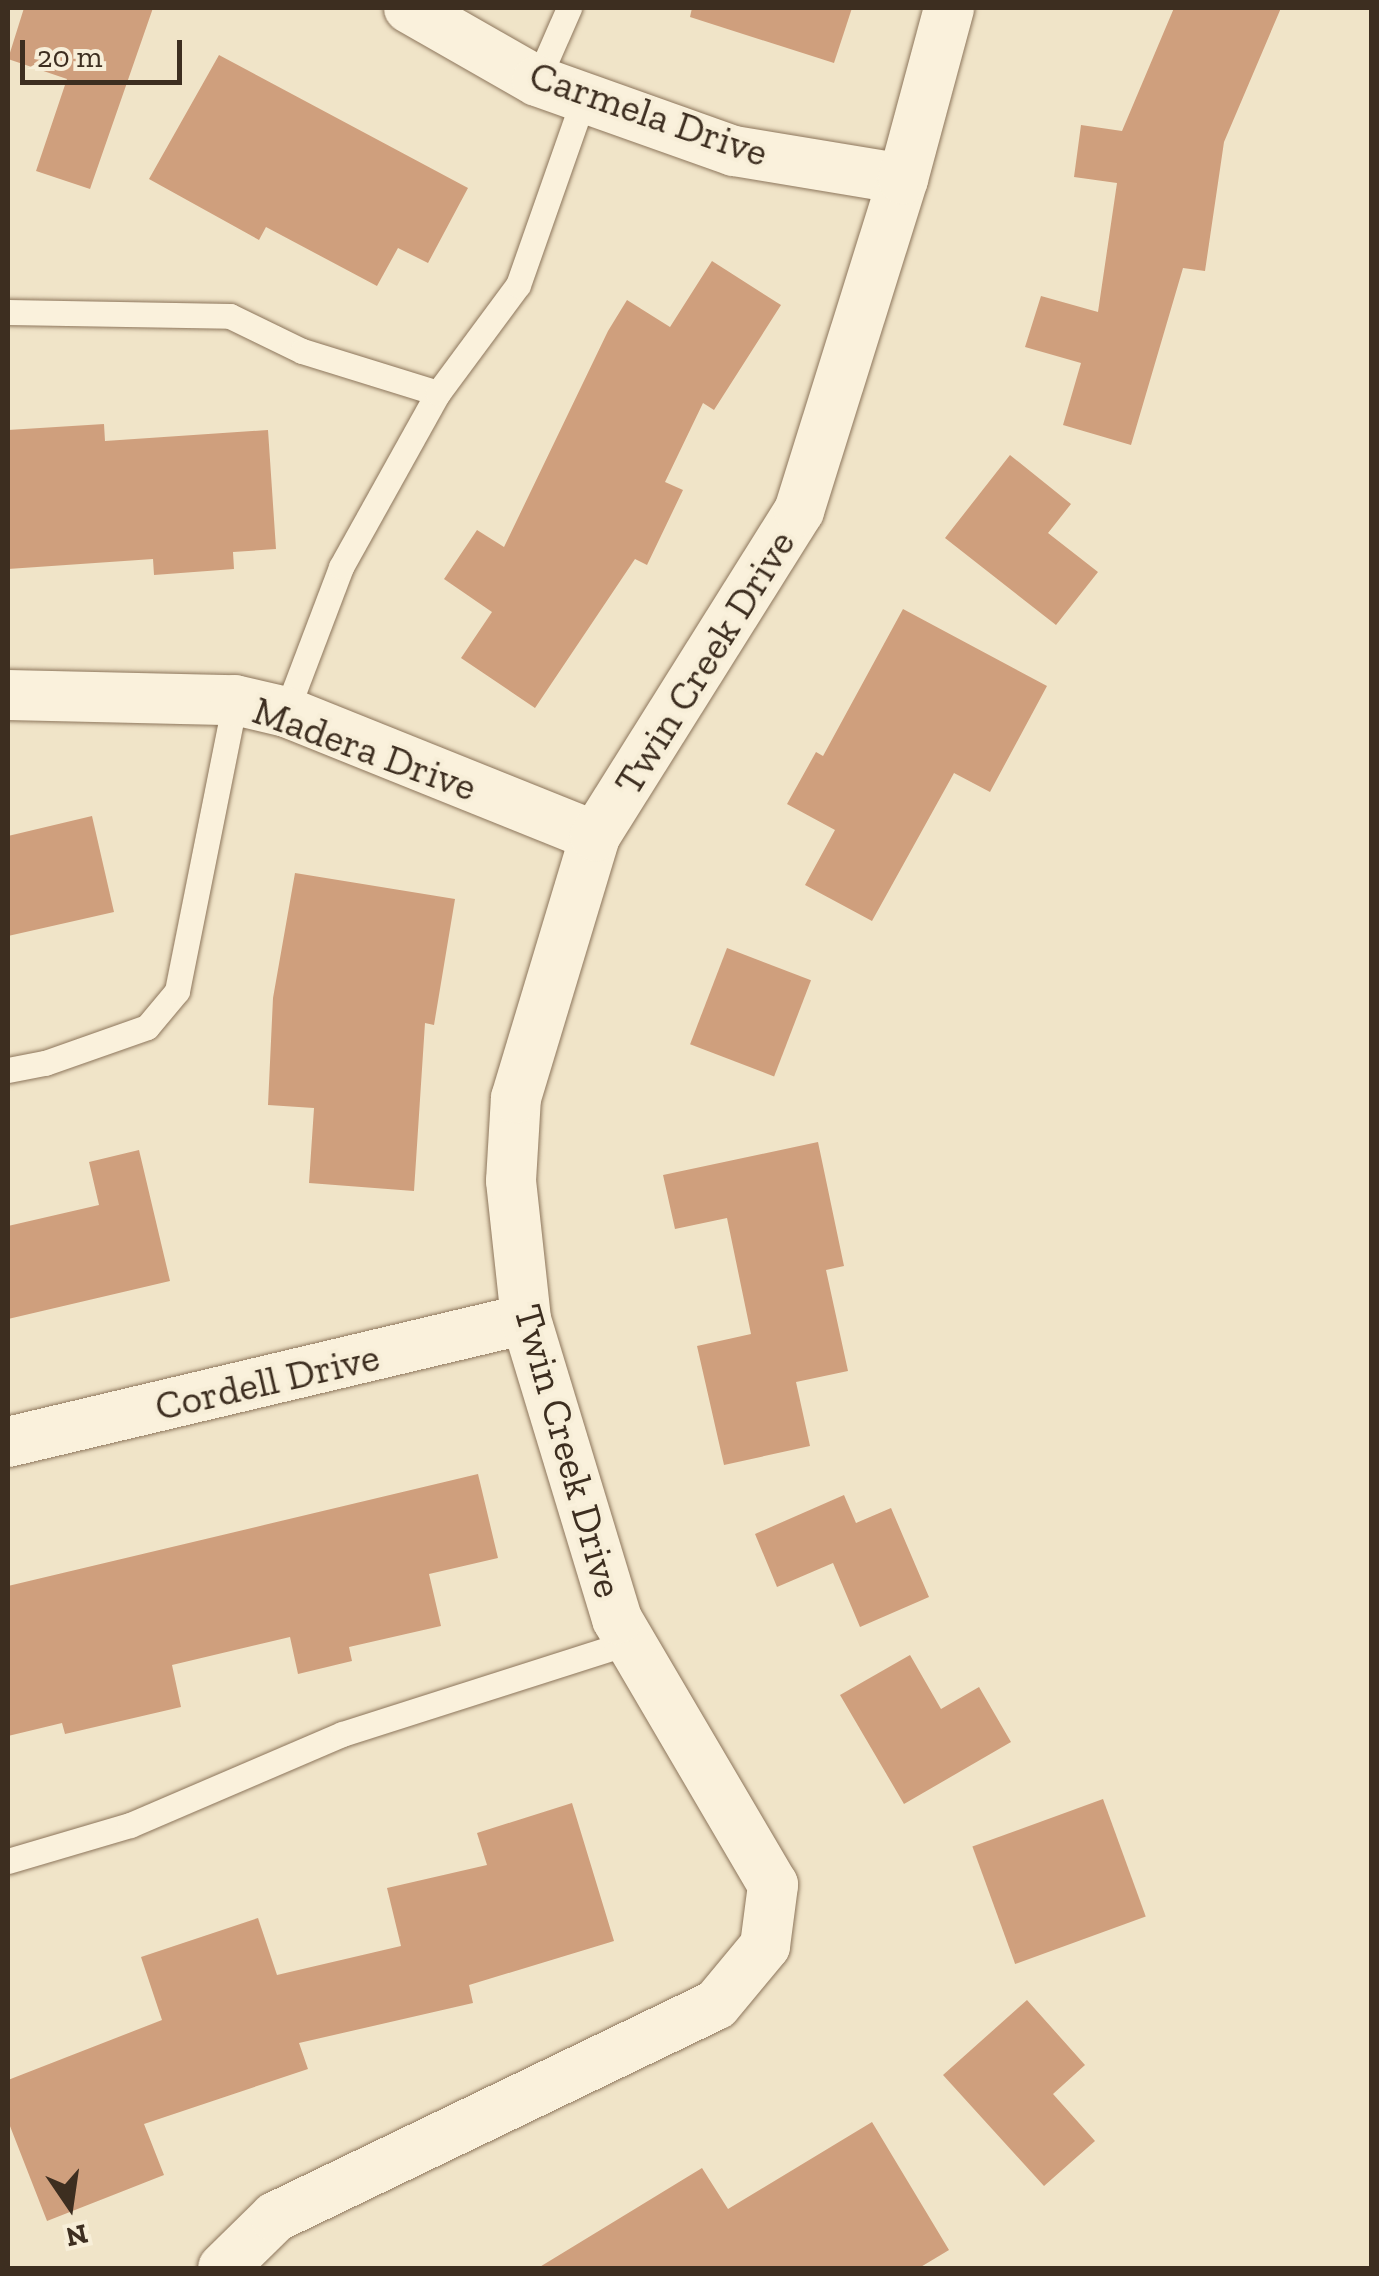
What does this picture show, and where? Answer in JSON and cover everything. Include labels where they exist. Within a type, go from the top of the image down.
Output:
[{"type":"street","name":"Carmela Drive","points":[[409,8],[537,81],[734,151],[904,178]]},
{"type":"street","name":"Twin Creek Drive","points":[[223,2268],[275,2217],[716,2005],[765,1946],[773,1885],[617,1619],[526,1319],[510,1181],[516,1098],[595,836],[799,511],[904,178],[949,8]]},
{"type":"street","name":"Madera Drive","points":[[8,695],[235,700],[286,712],[595,836]]},
{"type":"street","name":"Cordell Drive","points":[[8,1442],[526,1319]]},
{"type":"lane","points":[[537,81],[569,8]]},
{"type":"lane","points":[[286,712],[341,567],[438,393],[518,285],[584,98]]},
{"type":"lane","points":[[8,312],[230,316],[302,351],[438,393]]},
{"type":"lane","points":[[8,1070],[45,1063],[147,1027],[177,991],[235,700]]},
{"type":"lane","points":[[8,1861],[130,1825],[342,1734],[630,1642]]},
{"type":"building","points":[[24,8],[153,8],[90,189],[36,171],[67,79],[8,59]]},
{"type":"building","points":[[692,8],[852,8],[834,63],[690,17]]},
{"type":"building","points":[[1174,8],[1281,8],[1224,142],[1205,271],[1183,268],[1131,445],[1063,425],[1081,363],[1025,347],[1041,296],[1098,312],[1117,183],[1074,177],[1081,125],[1122,131]]},
{"type":"building","points":[[219,55],[468,188],[428,263],[398,248],[377,286],[266,227],[259,240],[149,179]]},
{"type":"building","points":[[712,261],[781,305],[714,410],[703,403],[665,482],[683,490],[647,565],[635,559],[535,708],[461,658],[492,612],[444,579],[477,530],[504,547],[608,331],[627,300],[670,327]]},
{"type":"building","points":[[104,424],[105,441],[268,430],[276,549],[233,552],[234,569],[154,575],[153,559],[8,569],[8,430]]},
{"type":"building","points":[[1010,455],[1071,504],[1048,533],[1098,572],[1056,625],[945,538]]},
{"type":"building","points":[[903,609],[1047,686],[990,792],[954,773],[872,921],[805,885],[835,830],[787,804],[816,752],[823,756]]},
{"type":"building","points":[[92,816],[114,912],[8,936],[8,836]]},
{"type":"building","points":[[295,873],[455,899],[434,1025],[425,1023],[414,1191],[309,1183],[314,1108],[268,1105],[273,998]]},
{"type":"building","points":[[727,948],[811,980],[774,1076],[690,1044]]},
{"type":"building","points":[[818,1142],[844,1266],[826,1270],[848,1371],[796,1382],[810,1446],[724,1465],[697,1346],[751,1334],[727,1218],[675,1229],[663,1175]]},
{"type":"building","points":[[139,1150],[170,1281],[8,1319],[8,1226],[99,1205],[89,1162]]},
{"type":"building","points":[[478,1474],[498,1558],[429,1574],[441,1626],[349,1647],[352,1661],[298,1674],[290,1637],[172,1665],[181,1707],[65,1734],[62,1723],[8,1736],[8,1586]]},
{"type":"building","points":[[844,1495],[856,1523],[891,1508],[929,1597],[860,1627],[833,1563],[777,1587],[755,1534]]},
{"type":"building","points":[[910,1655],[941,1709],[979,1687],[1011,1742],[904,1804],[840,1695]]},
{"type":"building","points":[[1103,1799],[1146,1916],[1015,1964],[972,1847]]},
{"type":"building","points":[[572,1803],[614,1941],[469,1985],[473,2003],[299,2043],[308,2069],[144,2124],[164,2175],[47,2221],[8,2121],[8,2080],[162,2020],[141,1957],[258,1918],[277,1975],[401,1946],[387,1888],[487,1865],[477,1833]]},
{"type":"building","points":[[1027,2000],[1085,2065],[1053,2094],[1095,2141],[1044,2186],[943,2075]]},
{"type":"building","points":[[872,2122],[949,2250],[919,2268],[538,2268],[702,2168],[728,2209]]}]
